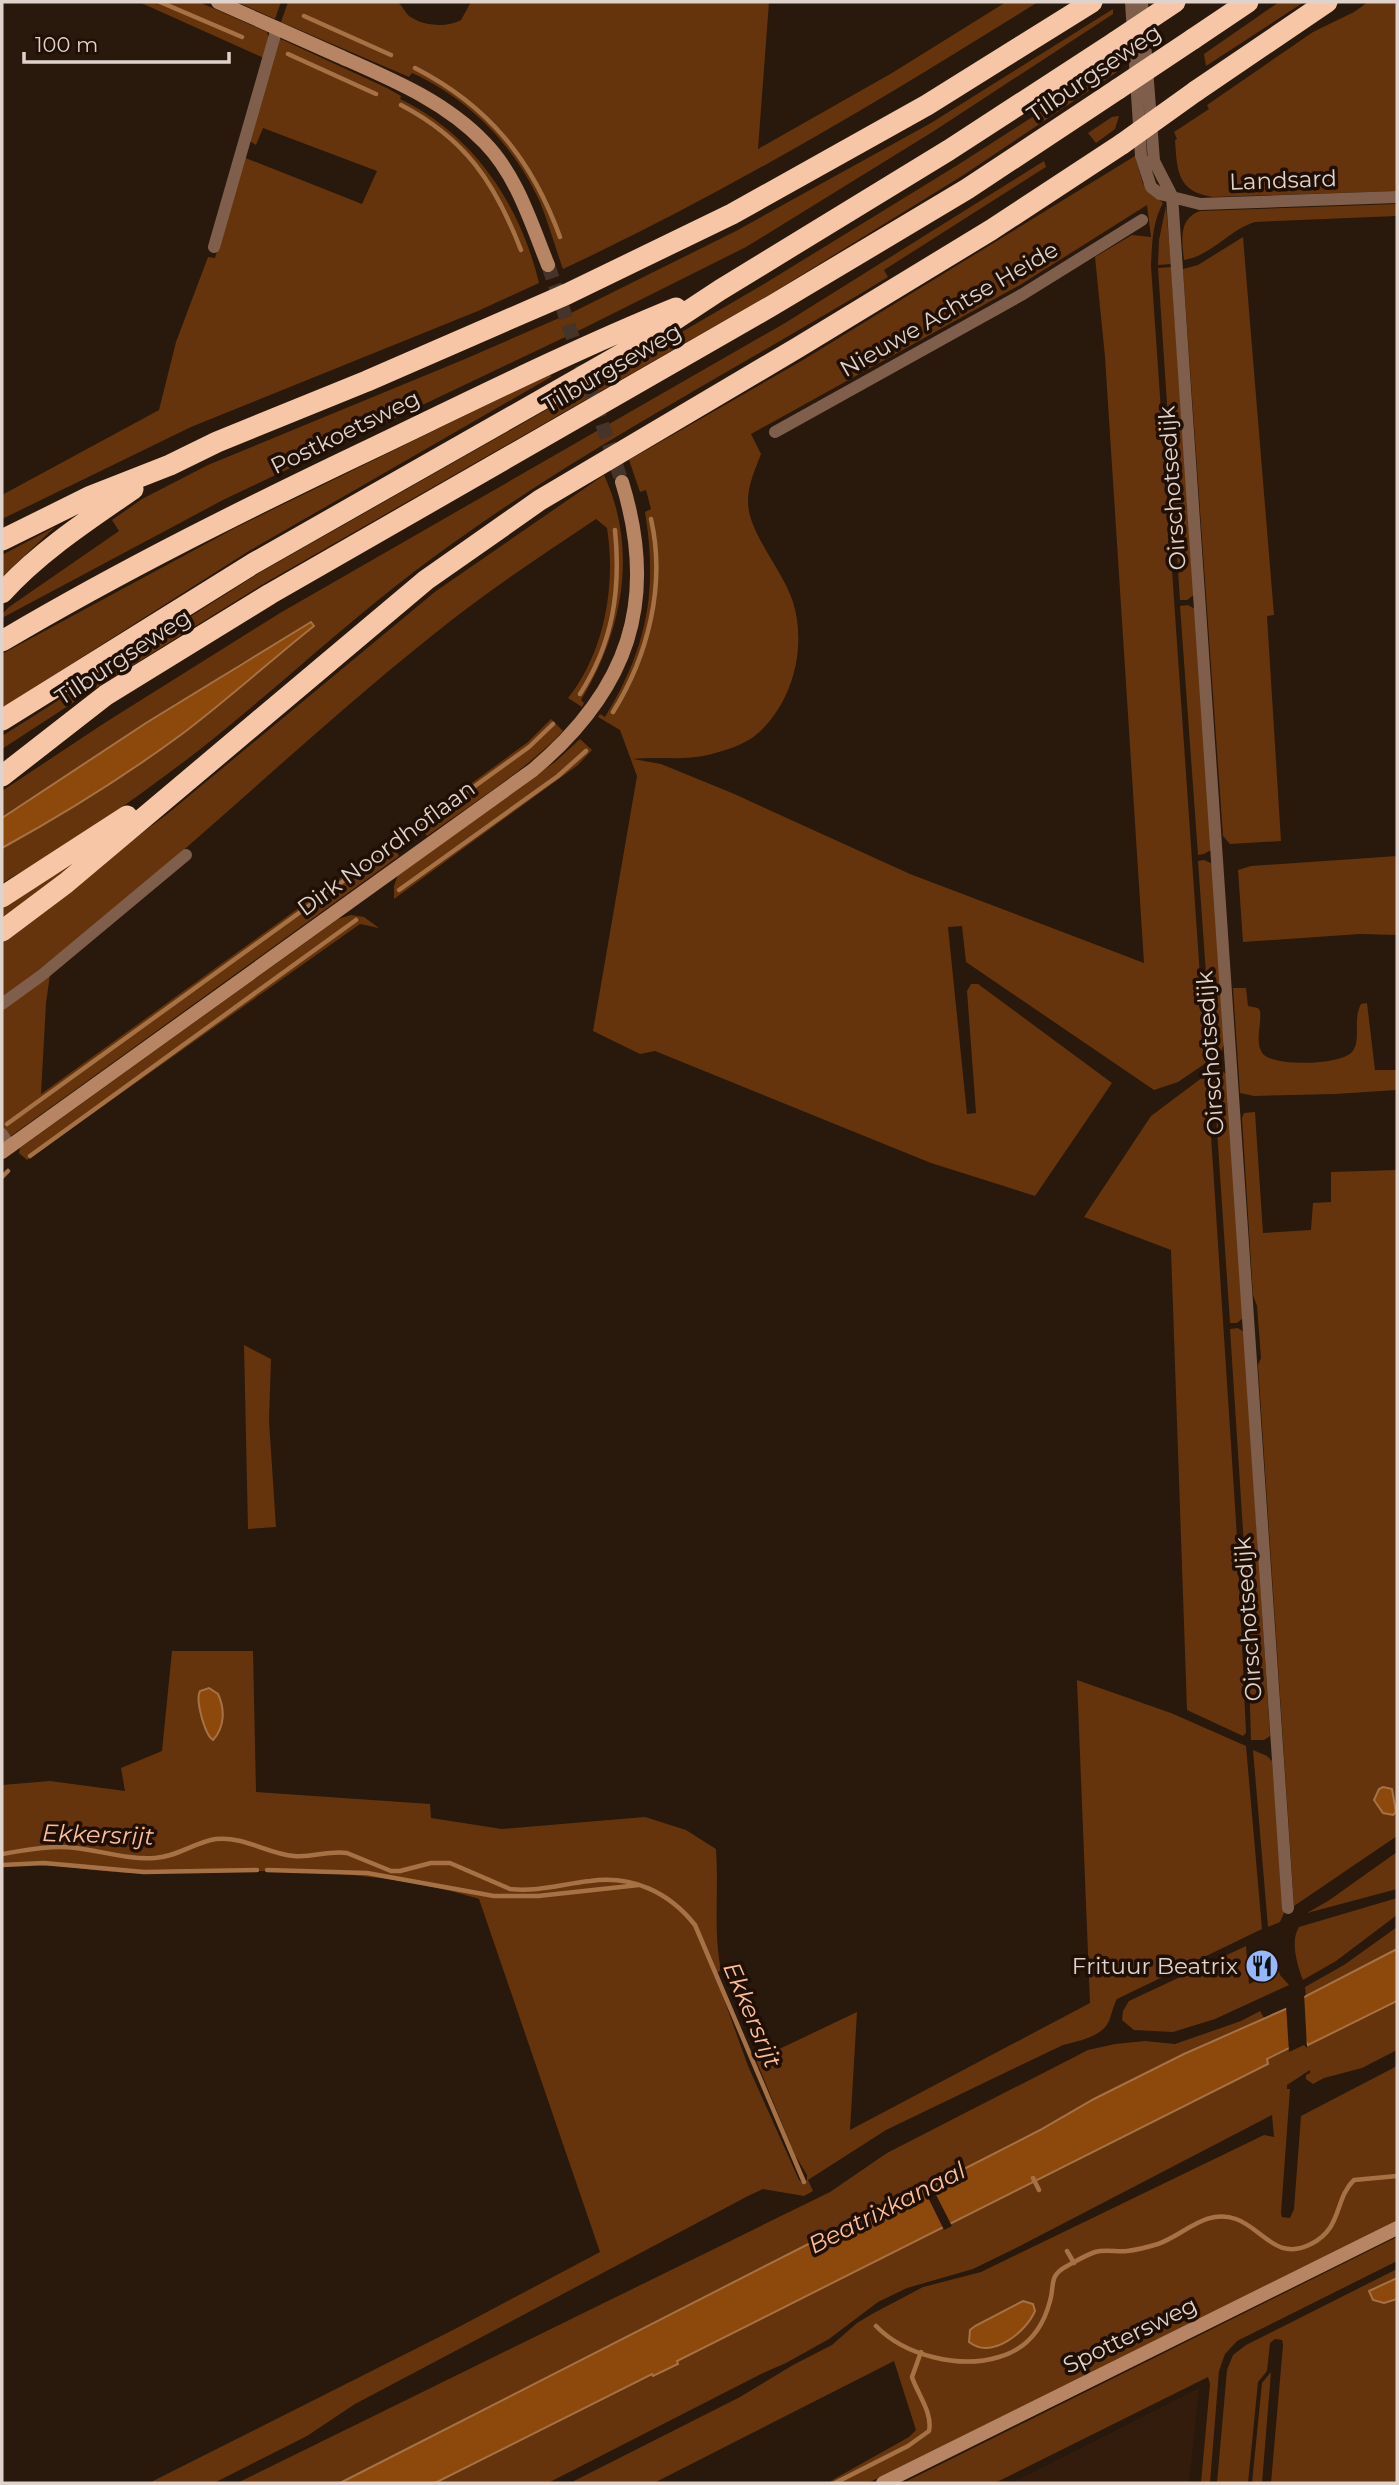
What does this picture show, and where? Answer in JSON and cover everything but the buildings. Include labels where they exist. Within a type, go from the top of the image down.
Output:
[{"type":"highway","points":[[2,540],[91,496],[170,465],[217,442],[555,299],[732,214],[928,105],[1092,2]]},
{"type":"highway","name":"Tilburgseweg","points":[[2,720],[254,563],[629,350],[720,290],[949,150],[1175,2]]},
{"type":"highway","name":"Tilburgseweg","points":[[2,776],[106,695],[282,587],[773,305],[967,189],[1248,2]]},
{"type":"highway","points":[[2,931],[66,883],[426,580],[540,500],[922,271],[1122,144],[1327,2]]},
{"type":"highway","name":"Postkoetsweg","points":[[2,641],[45,615],[237,513],[619,331],[720,290]]},
{"type":"highway","points":[[2,593],[16,578],[82,524],[170,465]]},
{"type":"highway","points":[[2,759],[106,695]]},
{"type":"highway","points":[[2,897],[194,774]]},
{"type":"street","points":[[218,2],[390,79],[455,115],[486,143],[504,168],[522,200],[548,265]]},
{"type":"street","points":[[1131,2],[1140,156],[1151,187],[1160,194],[1172,196]]},
{"type":"street","name":"Oirschotsedijk","points":[[1142,2],[1154,162],[1172,196],[1288,1908]]},
{"type":"street","points":[[214,247],[277,28]]},
{"type":"street","name":"Landsard","points":[[1172,196],[1185,202],[1200,204],[1397,197]]},
{"type":"street","name":"Nieuwe Achtse Heide","points":[[775,432],[1023,294],[1142,220]]},
{"type":"street","name":"Dirk Noordhoflaan","points":[[4,1144],[533,770],[581,724],[613,676],[633,622],[638,561],[633,524],[622,482]]},
{"type":"street","points":[[2,1004],[42,975],[186,855]]},
{"type":"street","name":"Spottersweg","points":[[883,2483],[1397,2228]]},
{"type":"shaded area","points":[[139,2],[199,2],[267,32],[269,39],[264,58]]},
{"type":"shaded area","points":[[237,2],[281,2],[275,19]]},
{"type":"shaded area","points":[[288,2],[398,2],[409,16],[428,24],[442,25],[461,20],[471,2],[769,2],[758,149],[892,73],[1006,2],[1038,2],[805,143],[685,208],[563,269],[540,202],[529,181],[517,161],[487,125],[433,83],[412,73],[409,77],[281,22]]},
{"type":"shaded area","points":[[1279,2],[1304,2],[1206,66],[1204,54]]},
{"type":"shaded area","points":[[1368,2],[1397,2],[1397,191],[1213,197],[1192,190],[1186,185],[1178,170],[1177,139],[1174,132],[1209,109],[1207,105],[1313,32]]},
{"type":"shaded area","points":[[1113,9],[1113,14],[934,131],[746,247],[582,329],[223,500],[2,618],[2,614],[9,607],[119,531],[112,520],[142,499],[208,465],[573,312],[736,231],[931,123]]},
{"type":"shaded area","points":[[281,39],[387,88],[450,132],[490,175],[506,200],[520,226],[539,283],[478,311],[191,427],[2,519],[2,495],[159,410],[176,342],[208,257],[215,258],[243,157],[362,204],[377,171],[263,128],[256,145],[248,140],[276,41]]},
{"type":"shaded area","points":[[1117,63],[1117,72],[962,176],[769,295],[265,583],[2,749],[2,736],[259,573],[764,284]]},
{"type":"shaded area","points":[[1119,116],[1115,129],[1096,143],[1088,133],[1112,117]]},
{"type":"shaded area","points":[[1135,156],[1143,184],[1163,203],[1155,226],[1151,266],[1206,1063],[1178,1082],[1154,1090],[966,962],[962,926],[948,927],[967,1114],[976,1113],[967,991],[971,984],[978,984],[1112,1083],[1035,1196],[931,1163],[655,1051],[640,1054],[593,1031],[637,776],[620,730],[598,717],[600,714],[605,717],[631,667],[640,643],[649,593],[649,541],[645,512],[651,509],[646,490],[640,492],[629,460],[803,360]],"holes":[[[1147,205],[1151,237],[1132,235],[1095,257],[1105,357],[1144,963],[910,874],[732,793],[661,764],[633,759],[699,757],[740,744],[752,738],[769,721],[788,690],[797,655],[797,619],[789,591],[759,538],[748,508],[752,477],[761,454],[751,434],[1020,285]]]},
{"type":"shaded area","points":[[1044,161],[1046,167],[884,270],[888,277],[591,452],[475,528],[390,590],[223,731],[171,771],[76,838],[2,883],[2,848],[66,811],[157,750],[280,655],[314,625],[243,662],[2,818],[2,791],[280,613],[785,323]]},
{"type":"shaded area","points":[[1397,204],[1397,216],[1255,222],[1194,258],[1184,260],[1183,231],[1188,219],[1200,211]]},
{"type":"shaded area","points":[[1166,206],[1171,264],[1158,265],[1159,240]]},
{"type":"shaded area","points":[[1243,237],[1274,615],[1267,616],[1281,841],[1230,844],[1223,836],[1183,269],[1198,265]]},
{"type":"shaded area","points":[[1171,267],[1194,595],[1187,600],[1180,600],[1158,268]]},
{"type":"shaded area","points":[[550,374],[551,377],[249,551],[2,708],[2,654],[237,527]]},
{"type":"shaded area","points":[[604,475],[615,503],[621,532],[621,590],[607,647],[581,700],[584,703],[582,707],[568,698],[581,680],[599,639],[605,617],[610,572],[607,528],[596,519],[453,619],[339,713],[117,907],[2,998],[2,937],[166,815],[436,591]]},
{"type":"shaded area","points":[[55,527],[2,577],[2,555]]},
{"type":"shaded area","points":[[1188,605],[1195,609],[1211,850],[1198,855],[1180,606]]},
{"type":"shaded area","points":[[551,719],[563,731],[548,746],[498,786],[427,836],[417,823],[528,742]]},
{"type":"shaded area","points":[[580,739],[592,750],[578,765],[394,899],[394,886],[398,875],[555,762]]},
{"type":"shaded area","points":[[128,823],[2,921],[2,904]]},
{"type":"shaded area","points":[[390,842],[399,856],[11,1136],[7,1135],[2,1127],[2,1010],[50,975],[41,1094]]},
{"type":"shaded area","points":[[1397,856],[1397,935],[1360,934],[1243,942],[1238,870],[1251,866]]},
{"type":"shaded area","points":[[1204,860],[1213,864],[1224,1043],[1221,1052],[1212,1059],[1198,861]]},
{"type":"shaded area","points":[[351,915],[364,917],[379,928],[360,924],[27,1160],[19,1153],[20,1148],[338,919]]},
{"type":"shaded area","points":[[1233,988],[1246,988],[1248,1006],[1260,1011],[1259,1039],[1263,1054],[1294,1063],[1335,1060],[1352,1052],[1356,1042],[1358,1010],[1361,1004],[1367,1003],[1375,1070],[1397,1070],[1397,1090],[1254,1096],[1240,1093]]},
{"type":"shaded area","points":[[1219,1068],[1226,1074],[1243,1318],[1237,1323],[1230,1323],[1213,1071]]},
{"type":"shaded area","points":[[1207,1074],[1237,1537],[1246,1733],[1243,1736],[1187,1710],[1171,1250],[1084,1217],[1151,1116]]},
{"type":"shaded area","points":[[1255,1112],[1263,1233],[1311,1230],[1313,1203],[1331,1202],[1331,1172],[1397,1170],[1397,1836],[1294,1906],[1258,1365],[1261,1358],[1257,1306],[1253,1295],[1242,1118],[1244,1113]]},
{"type":"shaded area","points":[[1238,1328],[1244,1332],[1270,1736],[1264,1740],[1251,1740],[1246,1577],[1230,1329]]},
{"type":"shaded area","points":[[244,1345],[271,1359],[269,1421],[276,1527],[248,1529]]},
{"type":"shaded area","points":[[172,1651],[253,1651],[256,1792],[430,1804],[431,1818],[502,1829],[645,1817],[686,1830],[716,1849],[717,1940],[721,1970],[715,1974],[748,2066],[799,2180],[803,2183],[807,2180],[807,2175],[795,2155],[756,2060],[857,2012],[850,2130],[1090,2003],[1077,1680],[1171,1713],[1246,1746],[1262,1929],[1117,1999],[1106,2026],[1095,2035],[1063,2045],[886,2130],[808,2180],[813,2191],[804,2196],[763,2189],[748,2196],[355,2404],[307,2436],[214,2483],[149,2483],[455,2329],[600,2252],[479,1899],[397,1881],[314,1872],[127,1873],[38,1865],[2,1867],[2,1785],[50,1781],[125,1791],[121,1768],[162,1751]]},
{"type":"shaded area","points":[[1253,1750],[1272,1761],[1284,1913],[1280,1922],[1268,1927]]},
{"type":"shaded area","points":[[1397,1852],[1397,1889],[1307,1913],[1328,1901]]},
{"type":"shaded area","points":[[1397,1898],[1397,1915],[1336,1961],[1303,1980],[1295,1946],[1299,1927]]},
{"type":"shaded area","points":[[1397,1927],[1397,1949],[1306,1996],[1305,1987],[1344,1965]]},
{"type":"shaded area","points":[[1246,1946],[1249,1984],[1279,1971],[1289,1985],[1215,2019],[1173,2032],[1134,2030],[1122,2020],[1123,2011],[1129,2001]]},
{"type":"shaded area","points":[[1397,2001],[1397,2050],[1362,2068],[1324,2078],[1313,2084],[1306,2079],[1310,2070],[1287,2085],[1287,2089],[1290,2089],[1281,2213],[1282,2217],[1290,2218],[1294,2209],[1301,2116],[1397,2066],[1397,2220],[1362,2238],[868,2483],[827,2483],[909,2437],[916,2430],[894,2361],[654,2483],[570,2483],[740,2397],[832,2345],[857,2323],[923,2287],[981,2272],[1264,2135],[1274,2137],[1272,2115],[973,2269],[907,2288],[878,2302],[829,2339],[786,2363],[548,2483],[435,2483],[652,2374],[653,2376],[678,2363],[677,2361],[1268,2064],[1266,2060],[1305,2040],[1308,2044]]},
{"type":"shaded area","points":[[1260,2011],[1264,2018],[1184,2054],[917,2193],[832,2232],[340,2483],[237,2483],[830,2192],[887,2153],[1088,2050],[1145,2041],[1175,2044],[1241,2021]]},
{"type":"shaded area","points":[[1397,2237],[1397,2261],[1237,2341],[1225,2354],[1219,2371],[1210,2483],[1201,2483],[1210,2384],[1208,2377],[995,2483],[903,2483]]},
{"type":"shaded area","points":[[1397,2269],[1397,2278],[1369,2292],[1394,2301],[1397,2299],[1397,2483],[1271,2483],[1283,2345],[1282,2340],[1275,2339],[1270,2343],[1267,2371],[1258,2382],[1248,2483],[1217,2483],[1227,2370],[1233,2355],[1246,2345]]},
{"type":"shaded area","points":[[1271,2372],[1262,2483],[1252,2483],[1262,2383]]},
{"type":"shaded area","points":[[1199,2388],[1189,2483],[1012,2483]]},
{"type":"water","points":[[311,622],[314,626],[182,734],[94,794],[2,848],[2,818],[146,723]]},
{"type":"water","points":[[209,1688],[218,1694],[223,1712],[222,1724],[213,1740],[204,1725],[199,1702],[200,1691]]},
{"type":"water","points":[[1379,1789],[1392,1789],[1396,1812],[1393,1815],[1383,1813],[1374,1800]]},
{"type":"water","name":"Beatrixkanaal","points":[[1397,1949],[1397,2001],[1308,2045],[1305,2040],[1267,2059],[1268,2064],[677,2361],[678,2364],[653,2376],[652,2374],[435,2483],[340,2483],[832,2232],[917,2193],[1094,2099],[1184,2054],[1288,2008]]},
{"type":"water","points":[[1397,2278],[1397,2299],[1384,2303],[1373,2300],[1369,2291]]},
{"type":"water","points":[[1023,2301],[1033,2304],[1035,2311],[1016,2335],[998,2346],[988,2348],[969,2342],[970,2330],[975,2326]]},
{"type":"pier","points":[[1304,1993],[1307,2048],[1304,2045],[1289,2052],[1286,2005]]},
{"type":"pier","points":[[930,2183],[952,2226],[944,2230],[923,2187]]},
{"type":"waterway","points":[[160,2],[242,37]]},
{"type":"waterway","points":[[304,16],[391,55]]},
{"type":"waterway","points":[[288,54],[376,94]]},
{"type":"waterway","points":[[415,68],[465,100],[505,138],[536,183],[560,237]]},
{"type":"waterway","points":[[401,105],[444,133],[476,165],[500,204],[521,250]]},
{"type":"waterway","points":[[613,712],[636,667],[651,619],[656,569],[651,519]]},
{"type":"waterway","points":[[580,694],[600,655],[612,615],[617,574],[615,530]]},
{"type":"waterway","points":[[421,825],[529,747],[553,724]]},
{"type":"waterway","points":[[399,890],[558,776],[586,751]]},
{"type":"waterway","points":[[7,1124],[393,845]]},
{"type":"waterway","points":[[30,1156],[356,920]]},
{"type":"waterway","points":[[2,1177],[8,1171]]},
{"type":"waterway","name":"Ekkersrijt","points":[[2,1854],[67,1847],[125,1857],[155,1858],[208,1841],[226,1839],[284,1855],[347,1853],[391,1871],[431,1863],[450,1863],[510,1889],[540,1889],[606,1880],[649,1888],[674,1903],[695,1925],[804,2182]]},
{"type":"waterway","name":"Ekkersrijt","points":[[2,1865],[44,1863],[144,1872],[257,1870]]},
{"type":"waterway","name":"Ekkersrijt","points":[[267,1870],[367,1873],[494,1896],[538,1896],[639,1885]]},
{"type":"waterway","name":"Ekkersrijt","points":[[876,2326],[902,2345],[934,2357],[967,2361],[999,2357],[1018,2349],[1038,2328],[1047,2311],[1057,2273],[1088,2255],[1099,2251],[1127,2251],[1158,2244],[1215,2217],[1236,2219],[1270,2242],[1288,2249],[1299,2248],[1311,2244],[1328,2230],[1343,2196],[1354,2180],[1397,2176]]},
{"type":"waterway","points":[[1033,2178],[1039,2190]]},
{"type":"waterway","points":[[1067,2251],[1074,2263]]},
{"type":"waterway","points":[[835,2483],[908,2446],[929,2431],[927,2410],[912,2377],[921,2352]]},
{"type":"tunnel","points":[[548,265],[622,482]]},
{"type":"place","name":"Frituur Beatrix","points":[[1262,1966]]}]
